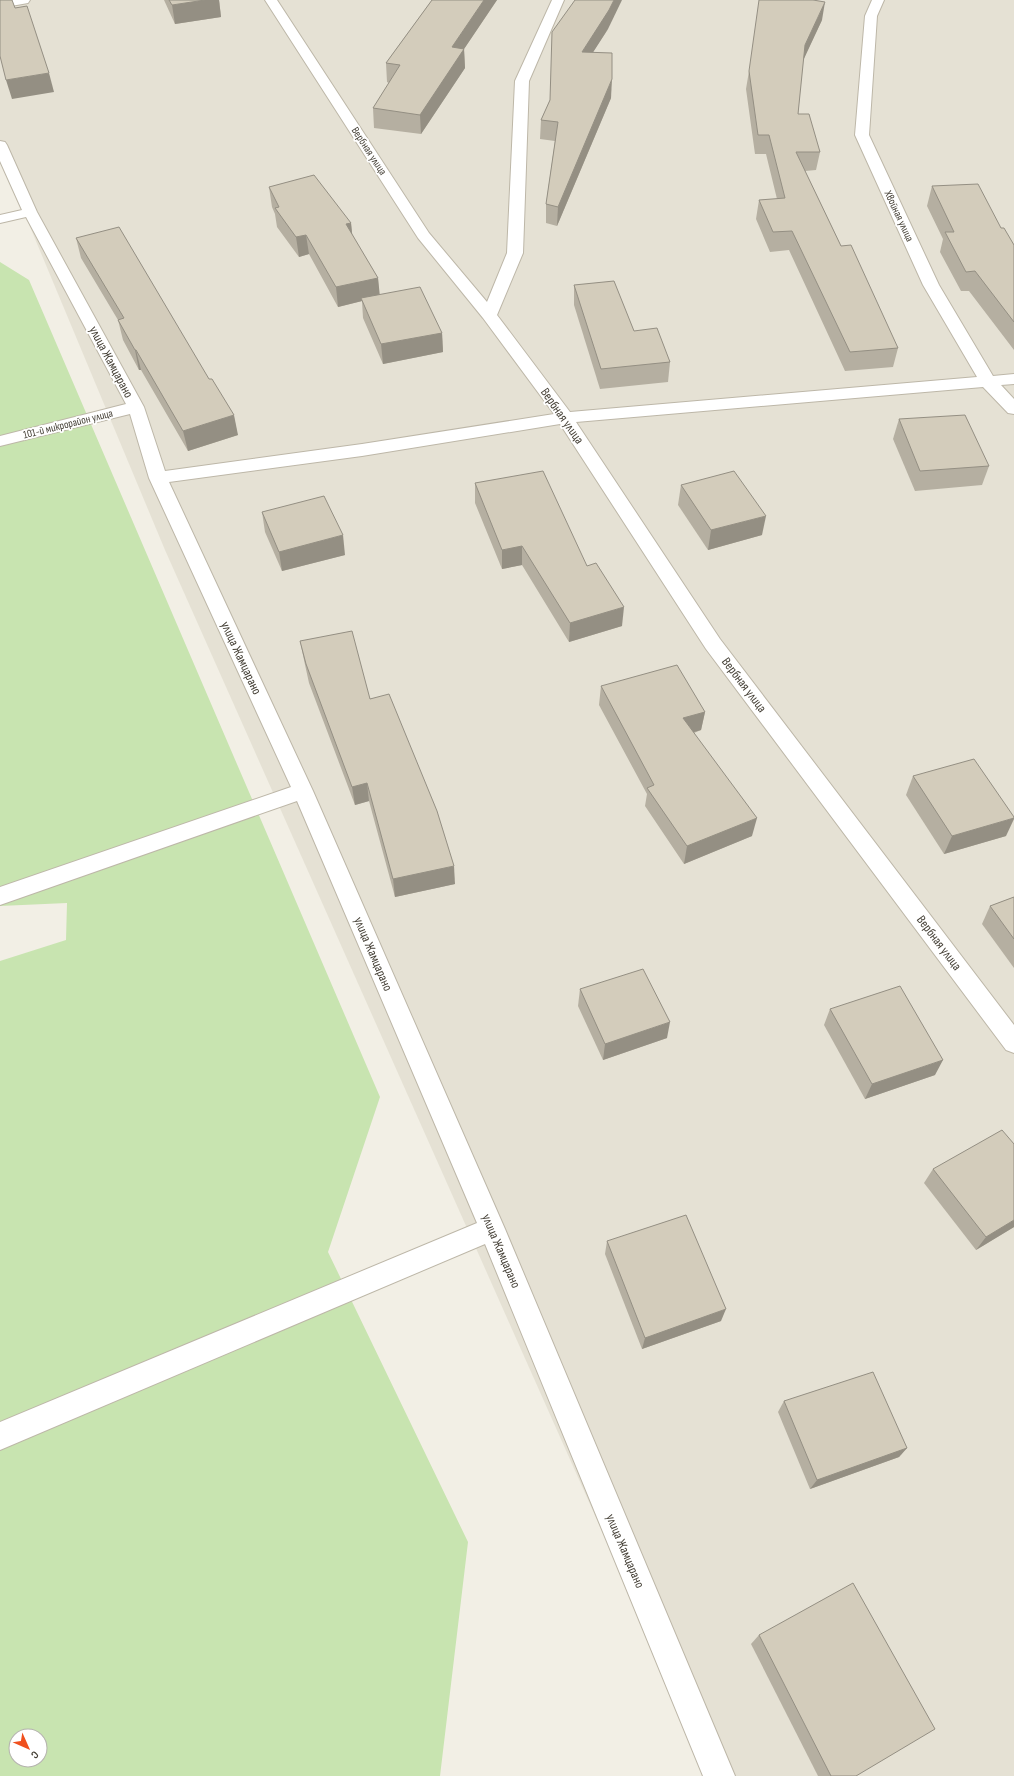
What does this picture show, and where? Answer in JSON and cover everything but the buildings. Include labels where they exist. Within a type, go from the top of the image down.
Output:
[{"type":"street","points":[[0,4],[24,0]]},
{"type":"street","name":"Вербная улица","points":[[271,0],[423,235],[489,315],[565,418],[713,644],[1014,1043]]},
{"type":"street","points":[[489,315],[515,253],[522,81],[558,0]]},
{"type":"street","name":"Хвойная улица","points":[[878,0],[870,16],[862,135],[931,285],[988,382],[1014,409]]},
{"type":"street","name":"улица Жамцарано","points":[[0,145],[30,212],[136,407],[158,478],[302,791],[492,1229],[719,1776]]},
{"type":"street","points":[[0,218],[30,212]]},
{"type":"street","points":[[158,478],[362,450],[565,418],[1014,379]]},
{"type":"street","name":"101-й микрорайон улица","points":[[0,441],[136,407]]},
{"type":"street","points":[[0,896],[302,791]]},
{"type":"street","points":[[0,1436],[492,1229]]},
{"type":"shaded area","points":[[0,0],[1014,0],[1014,1776],[711,1776],[165,550],[0,155]]},
{"type":"green space","points":[[0,262],[29,280],[380,1097],[328,1252],[468,1542],[440,1776],[0,1776],[0,961],[66,940],[67,903],[0,906]]}]
